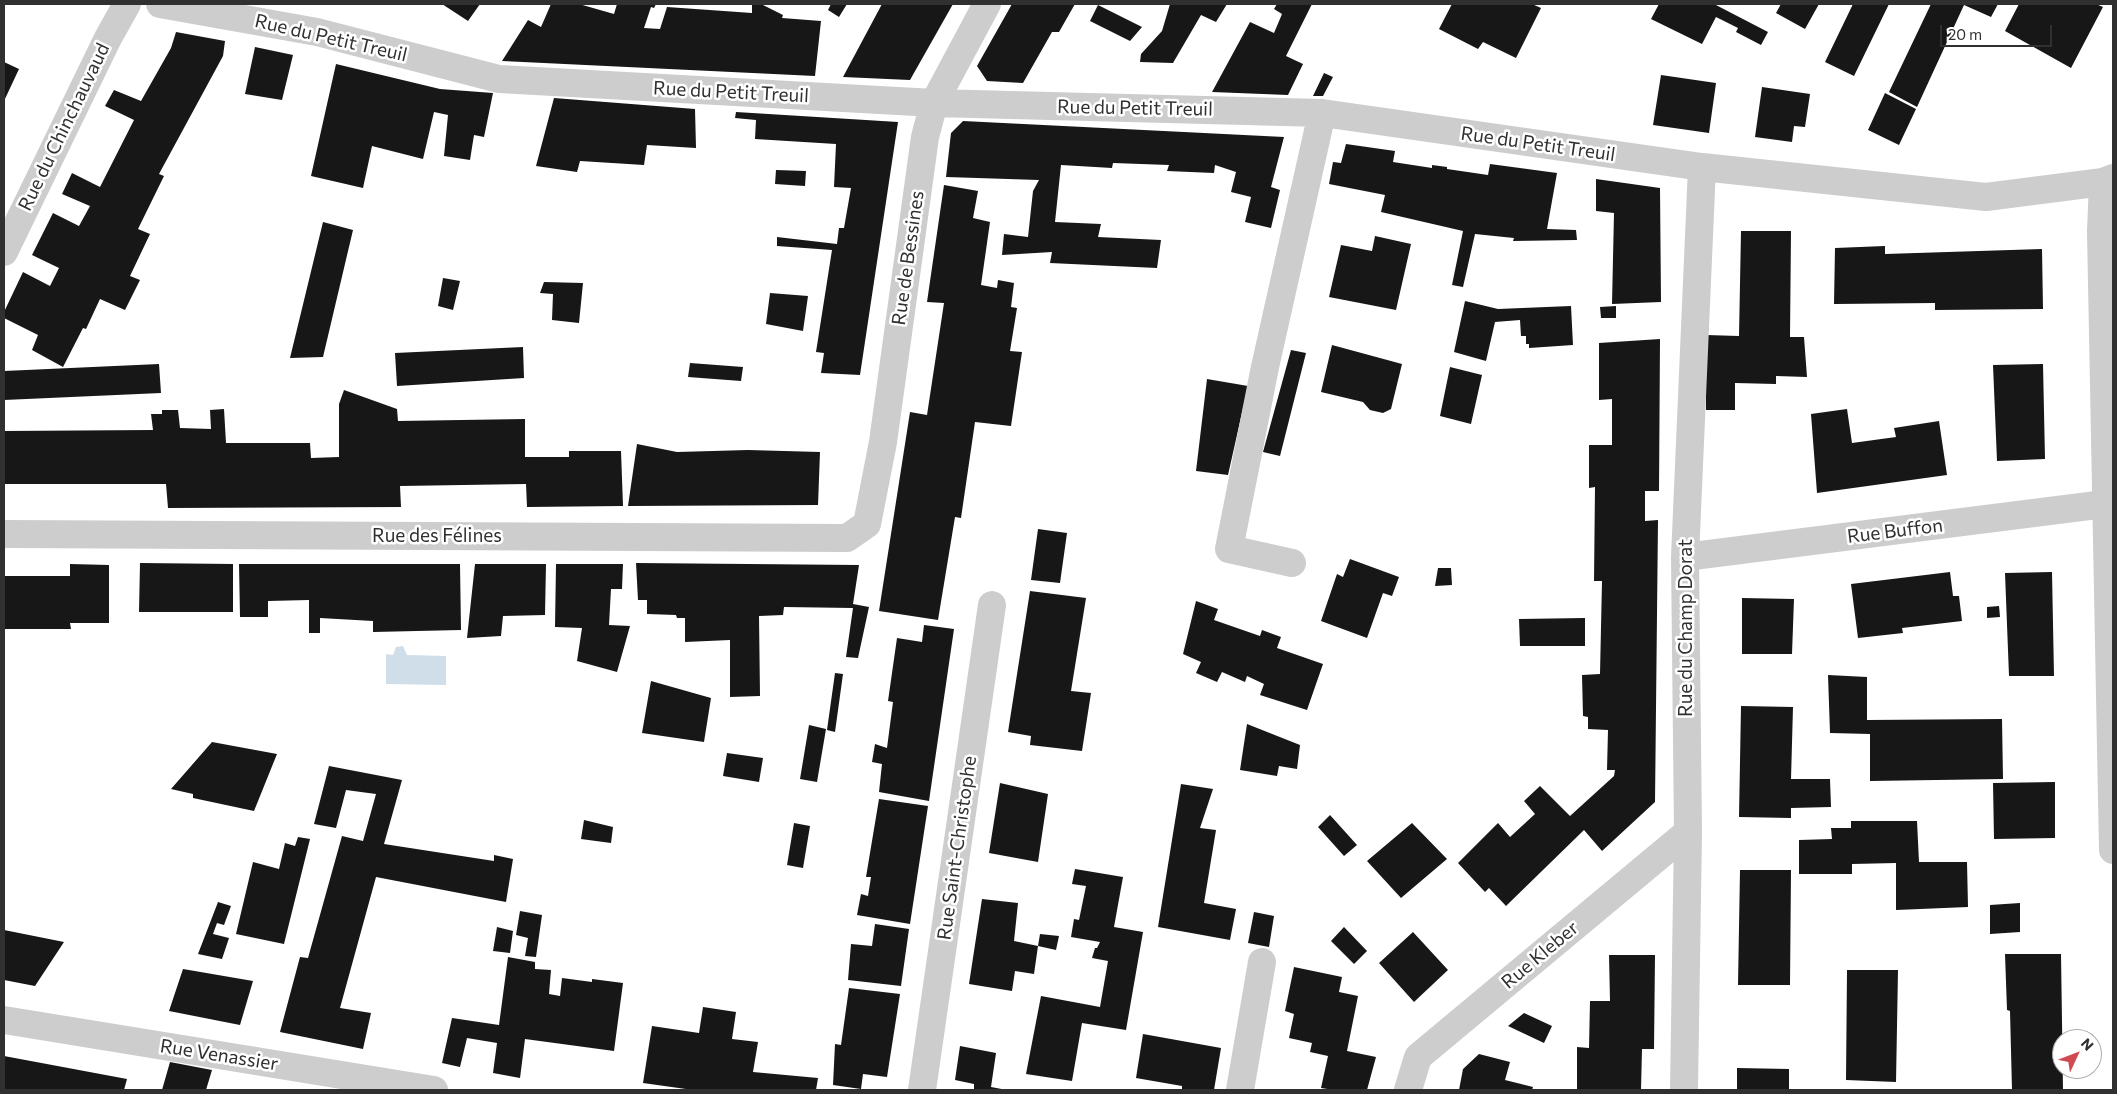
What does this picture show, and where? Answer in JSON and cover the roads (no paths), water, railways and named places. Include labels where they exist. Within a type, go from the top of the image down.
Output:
[{"type":"street","name":"Rue du Chinchauvaud","points":[[4,252],[108,38],[127,4]]},
{"type":"street","name":"Rue du Petit Treuil","points":[[160,4],[317,32],[499,79],[934,103],[1322,113],[1702,167],[1986,197],[2108,180]]},
{"type":"street","name":"Rue de Bessines","points":[[867,524],[883,442],[925,137],[934,103],[988,4]]},
{"type":"street","points":[[1292,563],[1229,549],[1265,366],[1322,113]]},
{"type":"street","name":"Rue du Champ Dorat","points":[[1684,1090],[1688,832],[1685,558],[1702,167]]},
{"type":"street","points":[[2108,180],[2101,231],[2113,850]]},
{"type":"street","name":"Rue Buffon","points":[[1685,558],[2105,504]]},
{"type":"street","name":"Rue des Félines","points":[[4,534],[847,538],[867,524]]},
{"type":"street","name":"Rue Saint-Christophe","points":[[922,1090],[992,605]]},
{"type":"street","name":"Rue Kleber","points":[[1408,1090],[1418,1056],[1688,832]]},
{"type":"street","points":[[1240,1090],[1262,962]]},
{"type":"street","name":"Rue Venassier","points":[[4,1020],[434,1090]]}]
